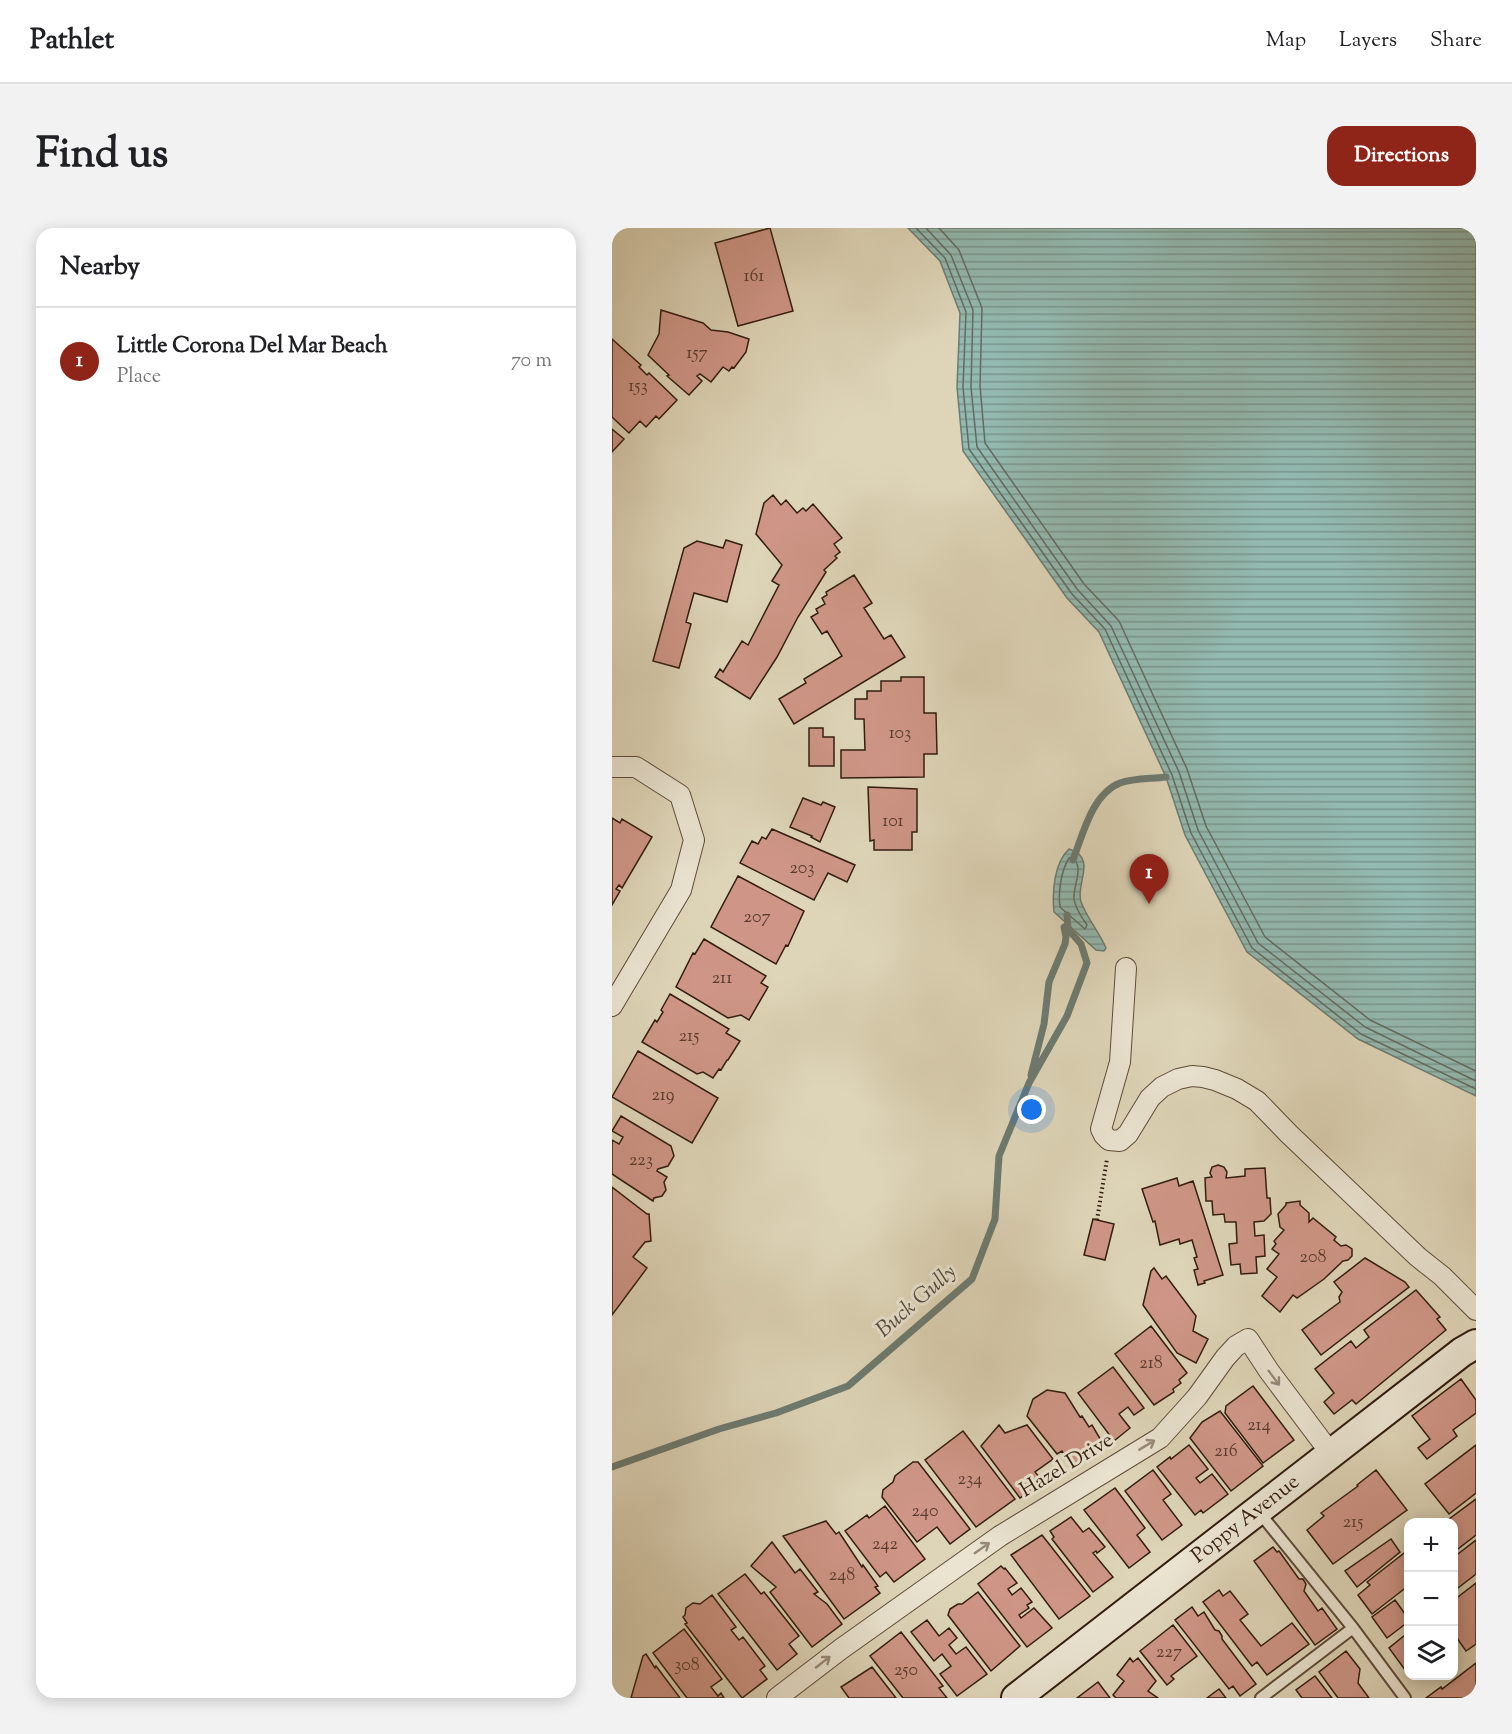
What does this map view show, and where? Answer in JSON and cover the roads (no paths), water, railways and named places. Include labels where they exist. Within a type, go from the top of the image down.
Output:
[{"type":"street","points":[[612,767],[636,767],[680,795],[694,840],[681,890],[612,1006]]},
{"type":"street","points":[[1126,968],[1120,1062],[1101,1129],[1109,1140],[1120,1141],[1128,1134],[1150,1098],[1162,1087],[1178,1079],[1192,1076],[1203,1077],[1237,1089],[1257,1101],[1476,1310]]},
{"type":"street","name":"Hazel Drive","points":[[777,1698],[841,1649],[1000,1536],[1160,1438],[1197,1397],[1225,1358],[1236,1346],[1248,1339],[1332,1455]]},
{"type":"street","name":"Poppy Avenue","points":[[1016,1698],[1462,1352],[1476,1344]]},
{"type":"lane","points":[[1259,1511],[1353,1628],[1405,1698]]},
{"type":"lane","points":[[1261,1698],[1353,1628]]},
{"type":"water","points":[[908,228],[1476,228],[1476,1096],[1358,1039],[1247,952],[1185,835],[1166,777],[1099,632],[1067,598],[963,451],[957,387],[960,313],[940,261]]},
{"type":"water","points":[[1069,849],[1078,853],[1082,859],[1084,872],[1081,902],[1106,948],[1104,951],[1096,950],[1054,912],[1055,878],[1060,862]]},
{"type":"waterway","name":"Buck Gully","points":[[1073,860],[1095,805],[1110,788],[1125,781],[1166,777]]},
{"type":"waterway","name":"Buck Gully","points":[[612,1467],[719,1429],[776,1413],[848,1386],[972,1279],[995,1219],[999,1156],[1029,1083],[1067,1016],[1087,963],[1081,944],[1068,929],[1067,915]]},
{"type":"waterway","points":[[1031,1075],[1044,1024],[1049,982],[1065,944],[1064,927],[1067,926]]},
{"type":"place","name":"Little Corona Del Mar Beach","points":[[1149,904]]}]
